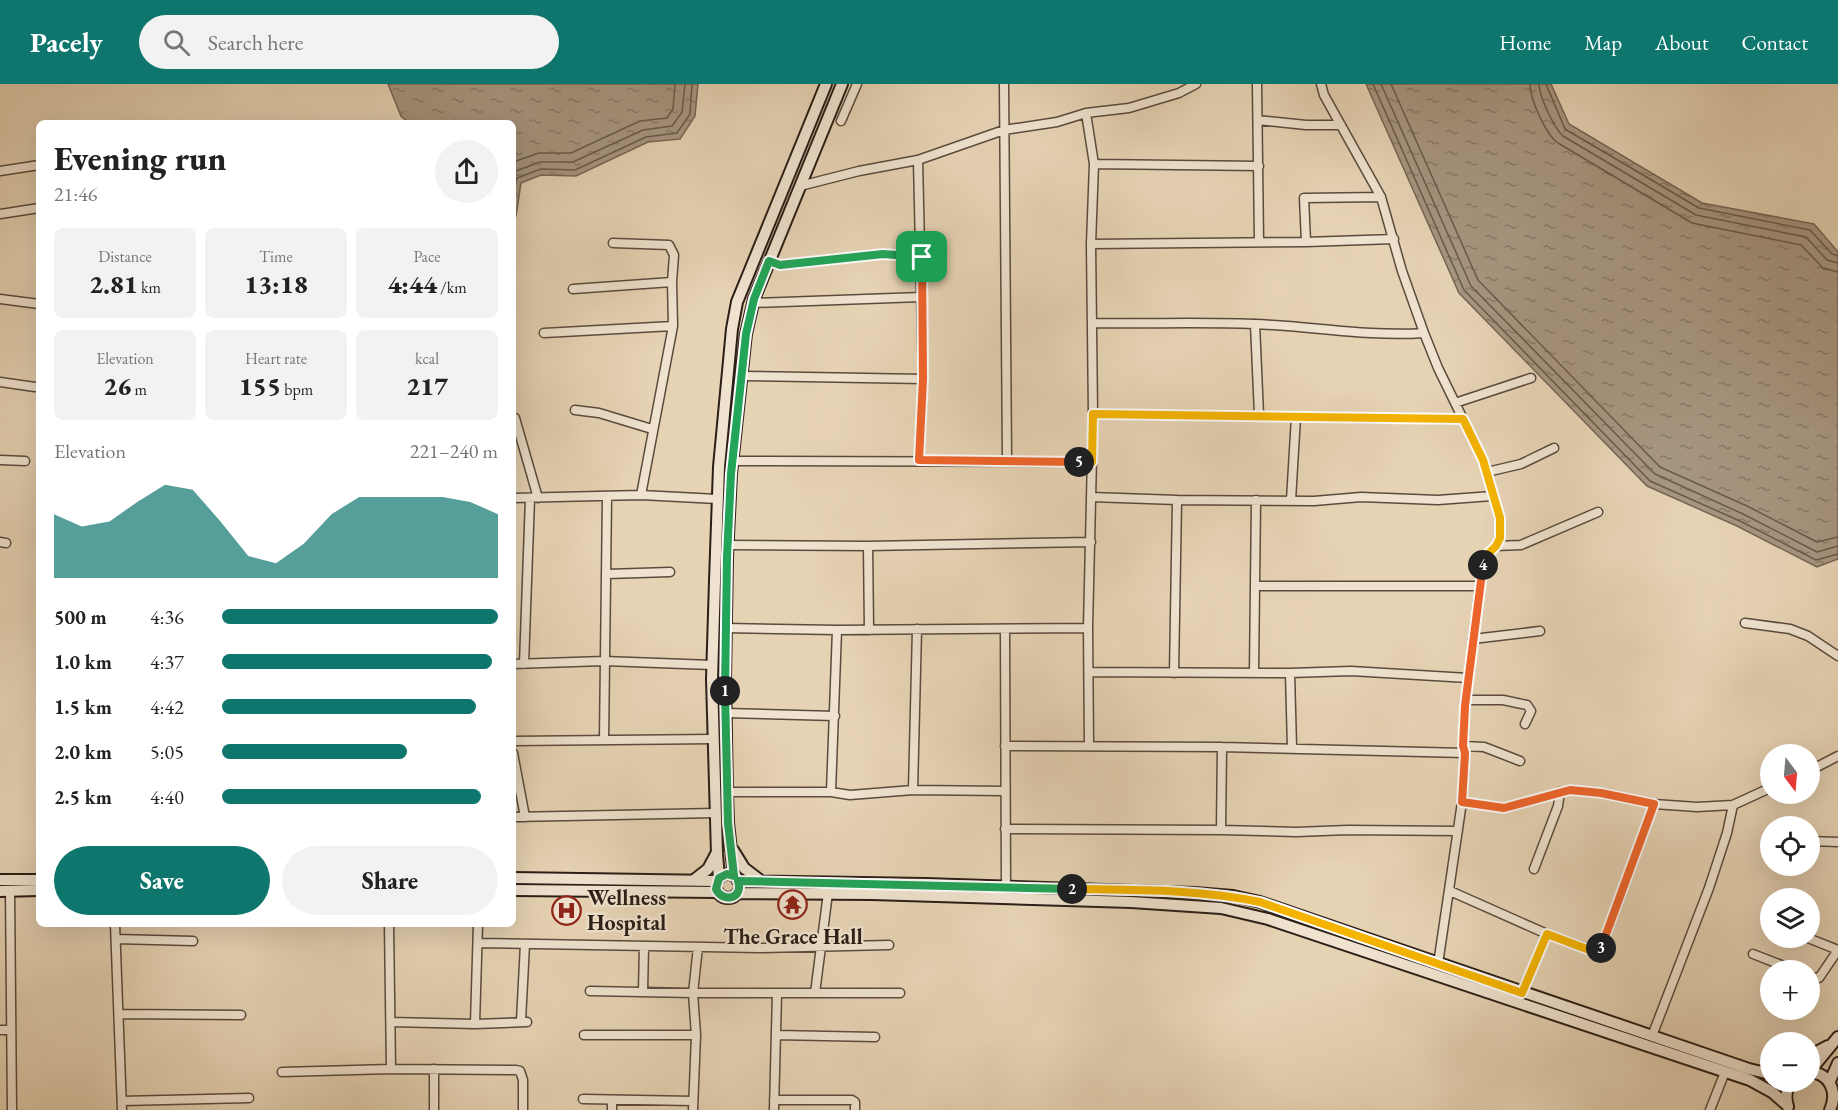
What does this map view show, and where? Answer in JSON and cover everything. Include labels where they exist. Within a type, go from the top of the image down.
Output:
[{"type":"main road","points":[[826,84],[737,302],[732,329],[717,499],[712,665],[718,884],[728,898],[738,893],[828,893],[1131,902],[1221,908],[1268,919],[1750,1080],[1772,1092],[1789,1108]]},
{"type":"main road","points":[[738,893],[731,847],[727,792],[725,713],[727,545],[746,334],[753,303],[769,261],[842,84]]},
{"type":"main road","points":[[731,847],[744,868],[761,881]]},
{"type":"main road","points":[[693,880],[708,869],[717,854]]},
{"type":"main road","points":[[516,890],[718,884],[727,874],[736,878],[761,881],[1233,896],[1260,902],[1522,993],[1760,1072]]},
{"type":"main road","points":[[516,878],[693,880],[718,884]]},
{"type":"main road","points":[[0,880],[36,880]]},
{"type":"main road","points":[[5,890],[36,890]]},
{"type":"main road","points":[[1820,1049],[1836,1040]]},
{"type":"main road","points":[[1820,1059],[1836,1040]]},
{"type":"main road","points":[[1830,1081],[1838,1063]]},
{"type":"main road","points":[[1749,1069],[1760,1069]]},
{"type":"main road","points":[[1820,1074],[1830,1081],[1834,1089],[1836,1097],[1831,1110]]},
{"type":"main road","points":[[1787,1092],[1789,1108]]},
{"type":"street","points":[[841,121],[857,84]]},
{"type":"street","points":[[1004,84],[1007,460]]},
{"type":"street","points":[[800,186],[859,171],[918,160],[1004,130],[1057,122],[1086,113],[1129,108],[1178,88],[1196,84]]},
{"type":"street","points":[[1257,84],[1259,242]]},
{"type":"street","points":[[1321,84],[1381,197],[1402,271],[1424,333],[1487,472],[1500,518],[1500,538],[1486,556],[1479,586],[1466,700],[1462,802],[1438,964]]},
{"type":"street","points":[[1086,113],[1094,164],[1091,244],[1093,414],[1088,628],[1089,746]]},
{"type":"street","points":[[1258,120],[1306,125],[1341,125]]},
{"type":"street","points":[[918,160],[923,379],[919,460]]},
{"type":"street","points":[[1094,164],[1259,166]]},
{"type":"street","points":[[0,171],[36,165]]},
{"type":"street","points":[[1306,242],[1304,198],[1381,197]]},
{"type":"street","points":[[0,214],[36,208]]},
{"type":"street","points":[[1091,244],[1394,239]]},
{"type":"street","points":[[613,243],[669,245],[674,255],[673,326],[641,495]]},
{"type":"street","points":[[769,261],[780,265],[883,254],[922,257]]},
{"type":"street","points":[[573,289],[672,282]]},
{"type":"street","points":[[753,303],[921,297]]},
{"type":"street","points":[[0,300],[36,304]]},
{"type":"street","points":[[1092,323],[1255,324],[1356,334],[1424,333]]},
{"type":"street","points":[[1255,324],[1259,415]]},
{"type":"street","points":[[544,333],[673,326]]},
{"type":"street","points":[[742,376],[923,379]]},
{"type":"street","points":[[1455,403],[1531,378]]},
{"type":"street","points":[[0,382],[35,387]]},
{"type":"street","points":[[575,410],[598,413],[652,429]]},
{"type":"street","points":[[1093,414],[1463,419]]},
{"type":"street","points":[[1291,500],[1296,417]]},
{"type":"street","points":[[516,422],[534,498],[524,664]]},
{"type":"street","points":[[1487,472],[1521,464],[1554,448]]},
{"type":"street","points":[[0,460],[26,461]]},
{"type":"street","points":[[733,461],[1092,462]]},
{"type":"street","points":[[604,740],[607,495]]},
{"type":"street","points":[[516,498],[641,495],[717,499]]},
{"type":"street","points":[[1091,497],[1314,501],[1361,497],[1438,500],[1492,496]]},
{"type":"street","points":[[1174,673],[1177,500]]},
{"type":"street","points":[[1254,672],[1256,500]]},
{"type":"street","points":[[1496,546],[1521,545],[1598,512]]},
{"type":"street","points":[[727,545],[868,546],[1091,542]]},
{"type":"street","points":[[868,546],[869,630]]},
{"type":"street","points":[[607,574],[670,572]]},
{"type":"street","points":[[1256,586],[1479,586]]},
{"type":"street","points":[[1745,623],[1790,629],[1808,636],[1838,656]]},
{"type":"street","points":[[726,628],[869,630],[1088,628]]},
{"type":"street","points":[[913,790],[917,629]]},
{"type":"street","points":[[1005,629],[1006,887]]},
{"type":"street","points":[[831,792],[837,630]]},
{"type":"street","points":[[1473,639],[1540,631]]},
{"type":"street","points":[[516,664],[604,662],[712,665]]},
{"type":"street","points":[[1089,672],[1290,673],[1351,670],[1468,678]]},
{"type":"street","points":[[1290,673],[1292,748]]},
{"type":"street","points":[[1466,700],[1503,700],[1527,705],[1531,711],[1525,724]]},
{"type":"street","points":[[725,713],[834,716]]},
{"type":"street","points":[[516,741],[714,739]]},
{"type":"street","points":[[1005,746],[1464,750],[1484,747],[1520,761]]},
{"type":"street","points":[[1221,830],[1222,747]]},
{"type":"street","points":[[1820,765],[1838,756]]},
{"type":"street","points":[[516,769],[525,817]]},
{"type":"street","points":[[727,792],[831,792],[850,795],[913,790],[1005,791]]},
{"type":"street","points":[[1462,802],[1504,808],[1570,790],[1601,793],[1654,804],[1697,807],[1733,805],[1760,793]]},
{"type":"street","points":[[1534,868],[1558,806],[1560,792]]},
{"type":"street","points":[[1450,891],[1547,934],[1596,952],[1601,948],[1654,804]]},
{"type":"street","points":[[1652,1036],[1709,888],[1727,833],[1733,805]]},
{"type":"street","points":[[516,817],[716,813]]},
{"type":"street","points":[[1005,829],[1458,831]]},
{"type":"street","points":[[1820,841],[1838,842]]},
{"type":"street","points":[[5,890],[12,1110]]},
{"type":"street","points":[[814,993],[828,893]]},
{"type":"street","points":[[115,927],[122,1105],[249,1098]]},
{"type":"street","points":[[389,927],[391,1069]]},
{"type":"street","points":[[475,1024],[478,927]]},
{"type":"street","points":[[1522,993],[1547,934]]},
{"type":"street","points":[[116,939],[193,941]]},
{"type":"street","points":[[478,943],[698,947],[889,945]]},
{"type":"street","points":[[1820,943],[1838,950],[1820,977]]},
{"type":"street","points":[[391,1022],[475,1024],[524,1022],[525,944]]},
{"type":"street","points":[[643,992],[644,946]]},
{"type":"street","points":[[584,1099],[693,1105],[696,1035],[693,993],[698,947]]},
{"type":"street","points":[[1753,954],[1768,960]]},
{"type":"street","points":[[590,991],[900,993]]},
{"type":"street","points":[[774,1110],[777,993]]},
{"type":"street","points":[[119,1014],[242,1015]]},
{"type":"street","points":[[0,1030],[11,1030]]},
{"type":"street","points":[[584,1035],[696,1035]]},
{"type":"street","points":[[776,1035],[875,1036]]},
{"type":"street","points":[[282,1072],[391,1069],[520,1071],[523,1080],[523,1110]]},
{"type":"street","points":[[434,1069],[434,1110]]},
{"type":"street","points":[[1710,1110],[1725,1072]]},
{"type":"street","points":[[612,1100],[612,1110]]},
{"type":"street","points":[[774,1100],[852,1101],[855,1102],[855,1110]]},
{"type":"water","points":[[388,84],[698,84],[695,116],[680,139],[648,142],[576,176],[541,175],[521,183],[516,216],[516,120],[406,120],[401,116]]},
{"type":"water","points":[[1366,84],[1551,84],[1569,124],[1702,203],[1814,224],[1838,252],[1838,559],[1817,567],[1737,526],[1647,486],[1459,293]]},
{"type":"place","name":"The Grace Hall","points":[[793,904]]},
{"type":"place","name":"Wellness Hospital","points":[[566,910]]},
{"type":"route","points":[[883,254],[922,257],[923,379],[919,460],[1092,462],[1093,414],[1463,419],[1487,472],[1500,518],[1500,538],[1486,556],[1479,586],[1465,706],[1462,802],[1504,808],[1514,807],[1550,794],[1570,790],[1601,793],[1654,804],[1601,948],[1596,952],[1592,951],[1547,934],[1522,993],[1260,902],[1233,896],[926,884],[761,881],[738,881],[740,885],[738,893],[728,898],[717,892],[716,884],[719,878],[727,874],[734,876],[728,823],[724,679],[727,557],[731,474],[746,334],[754,299],[769,261],[780,265],[883,254]]}]
